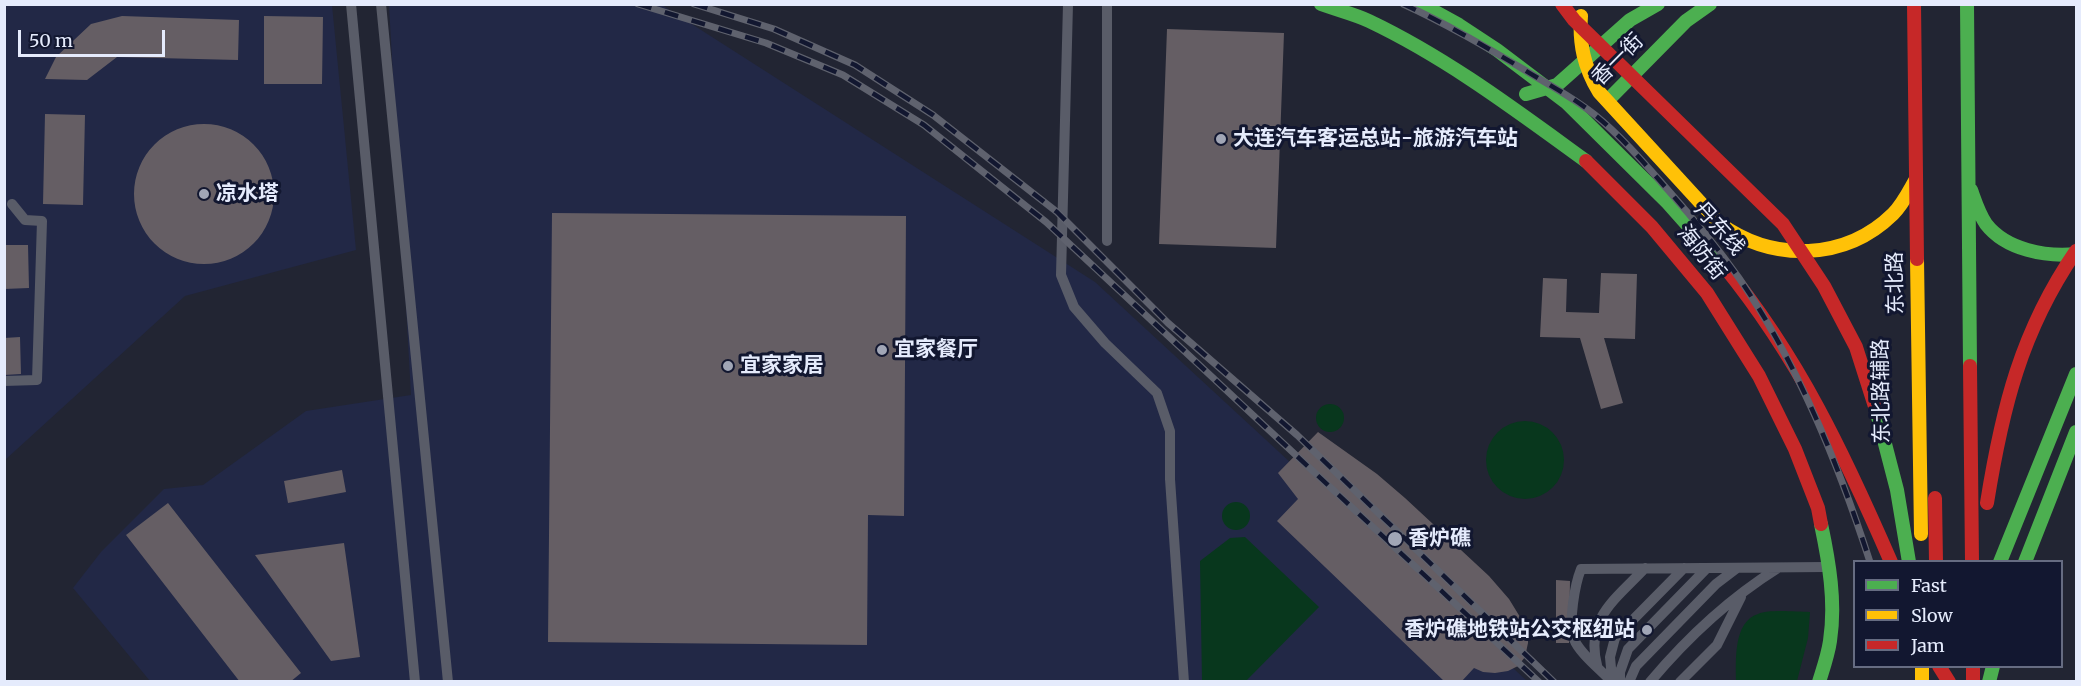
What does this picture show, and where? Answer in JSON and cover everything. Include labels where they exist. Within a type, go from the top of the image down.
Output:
[{"type":"main road","name":"海防街","points":[[1321,4],[1368,21],[1435,58],[1502,100],[1591,165],[1652,227],[1707,293],[1759,376],[1795,449],[1818,508],[1830,567],[1832,604],[1830,641],[1819,681]]},
{"type":"main road","name":"丹东线","points":[[1421,4],[1505,55],[1568,104],[1701,238],[1742,287],[1796,367],[1847,460],[1891,560]]},
{"type":"main road","points":[[1562,4],[1574,20],[1783,224],[1824,286],[1856,347],[1880,422],[1897,490],[1908,560]]},
{"type":"main road","points":[[1582,4],[1581,51],[1587,74],[1599,92],[1720,224],[1738,237],[1778,250],[1806,251],[1830,248],[1855,240],[1877,228],[1894,214],[1916,179]]},
{"type":"main road","name":"香一街","points":[[1502,100],[1557,85],[1630,20],[1658,4]]},
{"type":"main road","name":"香一街","points":[[1591,165],[1597,110],[1686,21],[1710,4]]},
{"type":"main road","name":"东北路","points":[[1914,4],[1921,560]]},
{"type":"main road","points":[[1967,4],[1972,560]]},
{"type":"main road","points":[[1952,91],[1983,144]]},
{"type":"main road","points":[[1900,173],[1901,220]]},
{"type":"main road","points":[[1968,180],[1976,207],[1988,226],[2005,240],[2026,249],[2047,254],[2076,252]]},
{"type":"main road","points":[[1983,180],[1983,240]]},
{"type":"main road","points":[[1980,560],[1993,462],[2010,389],[2031,327],[2061,270],[2076,252]]},
{"type":"main road","points":[[2000,560],[2076,374]]},
{"type":"main road","points":[[2025,560],[2076,432]]},
{"type":"main road","points":[[1985,442],[1986,514]]},
{"type":"main road","name":"东北路辅路","points":[[1905,467],[1908,560]]},
{"type":"main road","points":[[1935,479],[1936,560]]},
{"type":"main road","points":[[1939,668],[1949,681]]},
{"type":"lane","points":[[351,4],[415,681]]},
{"type":"lane","points":[[381,4],[448,681]]},
{"type":"lane","points":[[1068,4],[1061,275],[1074,307],[1106,343],[1157,393],[1170,431],[1170,479],[1184,681]]},
{"type":"lane","points":[[1107,4],[1107,241]]},
{"type":"lane","points":[[4,381],[37,380],[42,221],[25,220],[12,204]]},
{"type":"lane","points":[[1616,681],[1597,665],[1574,639],[1572,628],[1574,587],[1581,568],[1830,567]]},
{"type":"lane","points":[[1597,665],[1594,639],[1602,614],[1644,568]]},
{"type":"lane","points":[[1616,681],[1610,657],[1615,638],[1684,568]]},
{"type":"lane","points":[[1616,681],[1628,649],[1707,568]]},
{"type":"lane","points":[[1629,681],[1636,666],[1721,579],[1738,568]]},
{"type":"lane","points":[[1650,681],[1714,616],[1778,568]]},
{"type":"lane","points":[[1680,681],[1717,645],[1744,592]]},
{"type":"shaded area","points":[[5,5],[332,5],[356,250],[185,296],[5,460]]},
{"type":"shaded area","points":[[389,5],[662,5],[1095,282],[1527,681],[150,681],[73,588],[101,552],[164,489],[203,485],[306,411],[411,395]]},
{"type":"green space","points":[[1330,404],[1340,408],[1344,418],[1340,428],[1330,432],[1320,428],[1316,418],[1320,408]]},
{"type":"green space","points":[[1525,421],[1540,424],[1557,438],[1564,460],[1561,475],[1547,492],[1525,499],[1510,496],[1493,482],[1486,460],[1489,445],[1503,428]]},
{"type":"green space","points":[[1236,502],[1246,506],[1250,516],[1246,526],[1236,530],[1226,526],[1222,516],[1226,506]]},
{"type":"green space","points":[[1245,537],[1319,607],[1246,681],[1202,681],[1200,561],[1230,538]]},
{"type":"green space","points":[[1769,612],[1810,612],[1808,638],[1797,681],[1736,681],[1740,633],[1750,618]]},
{"type":"building","points":[[122,16],[239,20],[238,60],[117,57],[87,80],[45,79],[56,57],[91,24]]},
{"type":"building","points":[[264,16],[323,17],[322,84],[264,84]]},
{"type":"building","name":"大连汽车客运总站-旅游汽车站","points":[[1167,29],[1284,33],[1276,248],[1159,244]]},
{"type":"building","points":[[45,114],[85,115],[83,205],[43,204]]},
{"type":"building","name":"凉水塔","points":[[204,124],[231,129],[253,145],[269,167],[274,194],[269,221],[253,243],[231,259],[204,264],[177,259],[155,243],[139,221],[134,194],[139,167],[155,145],[177,129]]},
{"type":"building","name":"宜家家居","points":[[552,213],[906,216],[904,516],[868,515],[867,645],[548,642]]},
{"type":"building","points":[[4,245],[28,245],[29,288],[4,289]]},
{"type":"building","points":[[1601,273],[1637,274],[1635,339],[1604,338],[1623,403],[1601,409],[1580,338],[1540,337],[1543,278],[1567,279],[1566,312],[1599,313]]},
{"type":"building","points":[[20,337],[21,374],[4,375],[4,338]]},
{"type":"building","points":[[1318,432],[1377,474],[1405,498],[1489,576],[1509,599],[1528,630],[1525,657],[1518,666],[1508,671],[1495,673],[1483,672],[1474,668],[1461,682],[1445,682],[1277,521],[1298,499],[1278,473]]},
{"type":"building","points":[[342,470],[346,492],[288,503],[284,481]]},
{"type":"building","points":[[168,503],[301,673],[290,682],[240,682],[126,535]]},
{"type":"building","points":[[344,543],[360,657],[331,661],[255,555]]},
{"type":"building","points":[[1556,580],[1570,581],[1569,643],[1556,643]]},
{"type":"railway","points":[[638,4],[766,43],[843,75],[924,125],[1046,222],[1539,682]]},
{"type":"railway","points":[[694,4],[774,29],[855,65],[933,115],[1057,212],[1168,323],[1297,435],[1554,682]]},
{"type":"railway","points":[[1403,4],[1479,43],[1587,108],[1633,151],[1696,222],[1739,278],[1780,345],[1798,380],[1830,451],[1869,560]]},
{"type":"traffic: fast","points":[[1321,4],[1369,21],[1426,51],[1481,86],[1586,161]]},
{"type":"traffic: fast","points":[[1421,4],[1497,50],[1567,103],[1668,203],[1724,266]]},
{"type":"traffic: fast","points":[[1526,94],[1557,85],[1630,20],[1658,4]]},
{"type":"traffic: fast","points":[[1612,96],[1686,21],[1710,4]]},
{"type":"traffic: fast","points":[[1967,4],[1970,366]]},
{"type":"traffic: fast","points":[[1971,190],[1986,224],[2004,240],[2015,246],[2040,253],[2076,254]]},
{"type":"traffic: fast","points":[[2001,560],[2076,374]]},
{"type":"traffic: fast","points":[[1877,413],[1897,490],[1909,560]]},
{"type":"traffic: fast","points":[[2026,560],[2076,432]]},
{"type":"traffic: fast","points":[[1819,682],[1832,626],[1829,567],[1821,524]]},
{"type":"traffic: fast","points":[[1989,682],[1992,668]]},
{"type":"traffic: slow","points":[[1581,16],[1584,55],[1599,92],[1720,224],[1741,236],[1763,245],[1785,250],[1808,251],[1831,248],[1853,241],[1874,229],[1893,214],[1916,179]]},
{"type":"traffic: slow","points":[[1917,259],[1921,534]]},
{"type":"traffic: slow","points":[[1922,668],[1922,682]]},
{"type":"traffic: jam","points":[[1562,4],[1574,20],[1783,224],[1824,286],[1856,347],[1877,413]]},
{"type":"traffic: jam","points":[[1914,4],[1917,259]]},
{"type":"traffic: jam","points":[[1586,161],[1652,227],[1707,293],[1759,376],[1795,449],[1818,508],[1821,524]]},
{"type":"traffic: jam","points":[[1987,503],[2007,403],[2017,372],[2041,311],[2076,251]]},
{"type":"traffic: jam","points":[[1724,266],[1775,336],[1818,408],[1856,483],[1890,560]]},
{"type":"traffic: jam","points":[[1970,366],[1972,560]]},
{"type":"traffic: jam","points":[[1935,498],[1936,560]]},
{"type":"traffic: jam","points":[[1940,668],[1949,682]]},
{"type":"traffic: jam","points":[[1973,668],[1973,682]]},
{"type":"place","name":"大连汽车客运总站-旅游汽车站","points":[[1221,139]]},
{"type":"place","name":"凉水塔","points":[[204,194]]},
{"type":"place","name":"宜家餐厅","points":[[882,350]]},
{"type":"place","name":"宜家家居","points":[[728,366]]},
{"type":"place","name":"香炉礁","points":[[1395,539]]},
{"type":"place","name":"香炉礁地铁站公交枢纽站","points":[[1647,630]]}]
